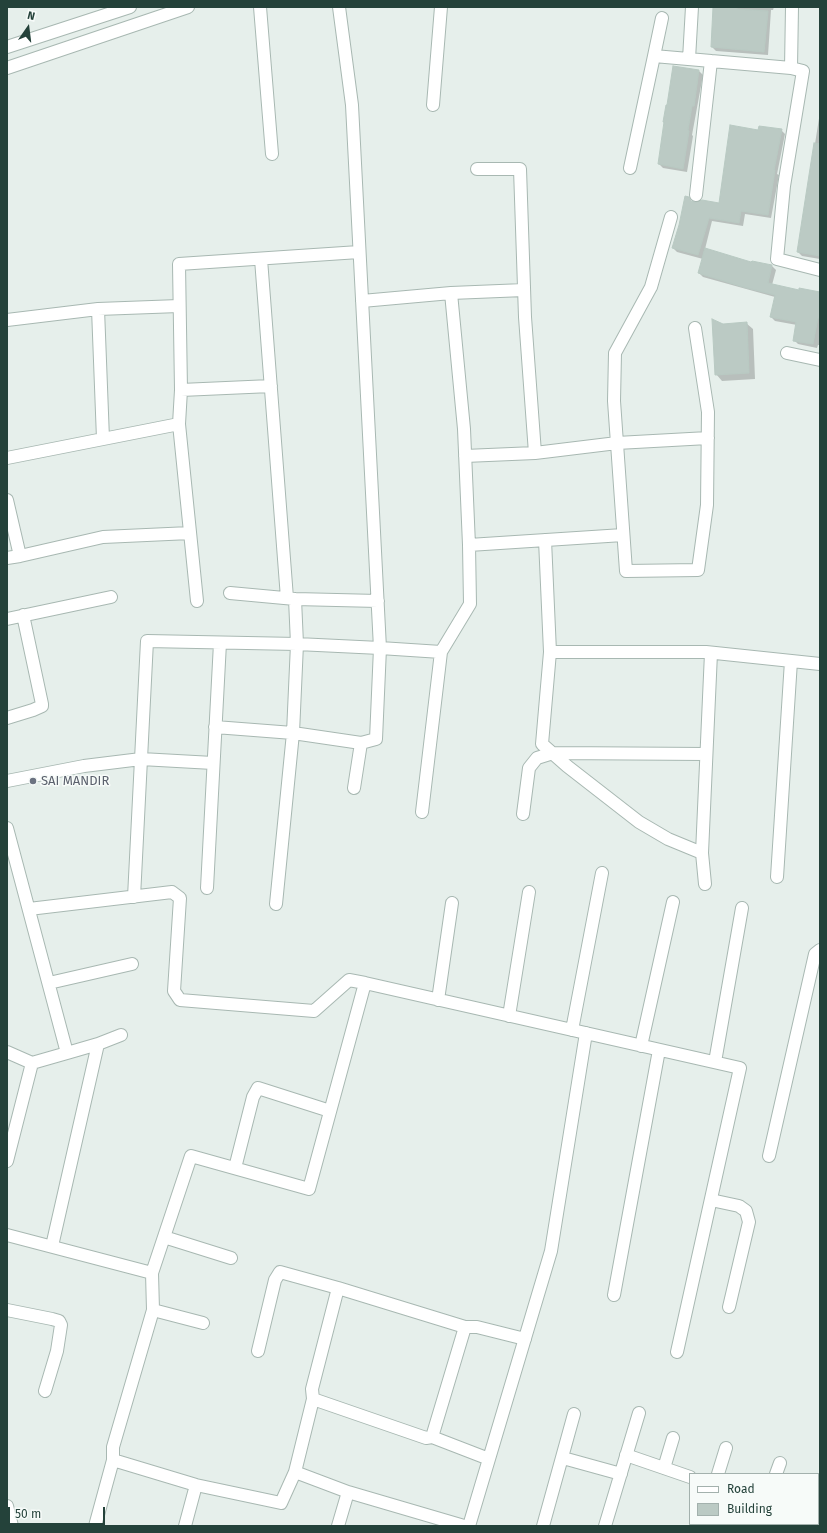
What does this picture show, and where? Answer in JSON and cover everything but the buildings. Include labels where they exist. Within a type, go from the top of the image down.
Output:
[{"type":"street","points":[[7,47],[130,7]]},
{"type":"street","points":[[7,68],[188,7]]},
{"type":"street","points":[[260,7],[272,154]]},
{"type":"street","points":[[215,728],[293,734],[361,743],[376,739],[380,648],[378,601],[352,105],[339,7]]},
{"type":"street","points":[[433,105],[441,7]]},
{"type":"street","points":[[689,59],[692,7]]},
{"type":"street","points":[[791,68],[792,7]]},
{"type":"street","points":[[630,168],[662,18]]},
{"type":"street","points":[[654,56],[791,68],[803,71],[784,186],[777,259],[820,270]]},
{"type":"street","points":[[696,195],[712,61]]},
{"type":"street","points":[[477,168],[520,169],[524,290],[535,453]]},
{"type":"street","points":[[671,217],[651,287],[614,353],[614,401],[626,571],[698,570],[708,506],[708,412],[696,328]]},
{"type":"street","points":[[197,601],[179,424],[181,390],[179,264],[359,252]]},
{"type":"street","points":[[261,259],[271,386],[291,598],[297,644],[293,734],[276,904]]},
{"type":"street","points":[[362,300],[451,293],[524,290]]},
{"type":"street","points":[[422,812],[441,652],[470,604],[465,456],[451,293]]},
{"type":"street","points":[[7,320],[98,309],[179,306]]},
{"type":"street","points":[[98,309],[103,439]]},
{"type":"street","points":[[787,353],[820,360]]},
{"type":"street","points":[[181,390],[271,386]]},
{"type":"street","points":[[7,458],[179,424]]},
{"type":"street","points":[[465,456],[535,453],[617,443],[708,438]]},
{"type":"street","points":[[7,500],[20,556]]},
{"type":"street","points":[[7,558],[103,537],[190,533]]},
{"type":"street","points":[[469,545],[623,535]]},
{"type":"street","points":[[545,540],[550,652],[542,744],[639,822],[668,839],[702,854]]},
{"type":"street","points":[[230,593],[291,598],[378,601]]},
{"type":"street","points":[[7,619],[112,597]]},
{"type":"street","points":[[7,718],[42,706],[23,615]]},
{"type":"street","points":[[134,897],[147,641],[297,644],[441,652]]},
{"type":"street","points":[[207,888],[220,643]]},
{"type":"street","points":[[550,652],[711,653],[820,664]]},
{"type":"street","points":[[705,884],[702,854],[711,653]]},
{"type":"street","points":[[777,877],[790,661]]},
{"type":"street","points":[[354,788],[361,743]]},
{"type":"street","points":[[523,814],[529,768],[537,758],[553,754],[706,754]]},
{"type":"street","points":[[7,781],[84,766],[141,759],[214,764]]},
{"type":"street","points":[[7,828],[67,1053]]},
{"type":"street","points":[[572,1030],[602,874]]},
{"type":"street","points":[[29,909],[172,892],[180,898],[174,991],[180,1000],[314,1011],[349,980],[740,1068],[677,1352]]},
{"type":"street","points":[[509,1016],[529,892]]},
{"type":"street","points":[[641,1046],[673,902]]},
{"type":"street","points":[[438,1000],[452,903]]},
{"type":"street","points":[[715,1062],[742,908]]},
{"type":"street","points":[[769,1156],[815,954],[820,950]]},
{"type":"street","points":[[48,983],[132,964]]},
{"type":"street","points":[[95,1526],[114,1460],[113,1448],[153,1310],[152,1273],[191,1156],[309,1189],[365,983]]},
{"type":"street","points":[[469,1526],[551,1251],[586,1033]]},
{"type":"street","points":[[7,1052],[32,1063],[98,1044],[121,1035]]},
{"type":"street","points":[[52,1246],[98,1044]]},
{"type":"street","points":[[614,1295],[659,1050]]},
{"type":"street","points":[[7,1161],[32,1063]]},
{"type":"street","points":[[235,1168],[253,1097],[258,1088],[330,1111]]},
{"type":"street","points":[[711,1200],[738,1206],[746,1212],[748,1222],[729,1307]]},
{"type":"street","points":[[7,1234],[152,1273]]},
{"type":"street","points":[[164,1237],[231,1258]]},
{"type":"street","points":[[258,1351],[275,1280],[280,1272],[465,1327],[477,1327],[525,1339]]},
{"type":"street","points":[[114,1460],[196,1485],[281,1502],[295,1472],[313,1399],[312,1389],[338,1288]]},
{"type":"street","points":[[7,1310],[52,1319],[59,1321],[61,1325],[57,1351],[45,1391]]},
{"type":"street","points":[[153,1310],[203,1323]]},
{"type":"street","points":[[432,1437],[465,1327]]},
{"type":"street","points":[[313,1399],[426,1438],[432,1437],[489,1459]]},
{"type":"street","points":[[605,1526],[638,1413]]},
{"type":"street","points":[[543,1526],[574,1414]]},
{"type":"street","points":[[664,1468],[673,1438]]},
{"type":"street","points":[[718,1473],[726,1448]]},
{"type":"street","points":[[626,1455],[689,1477]]},
{"type":"street","points":[[563,1458],[621,1474]]},
{"type":"street","points":[[295,1472],[348,1492],[464,1526]]},
{"type":"street","points":[[185,1526],[196,1485]]},
{"type":"street","points":[[338,1526],[348,1492]]},
{"type":"street","points":[[7,1506],[12,1526]]},
{"type":"place","name":"SAI MANDIR","points":[[33,781]]}]
